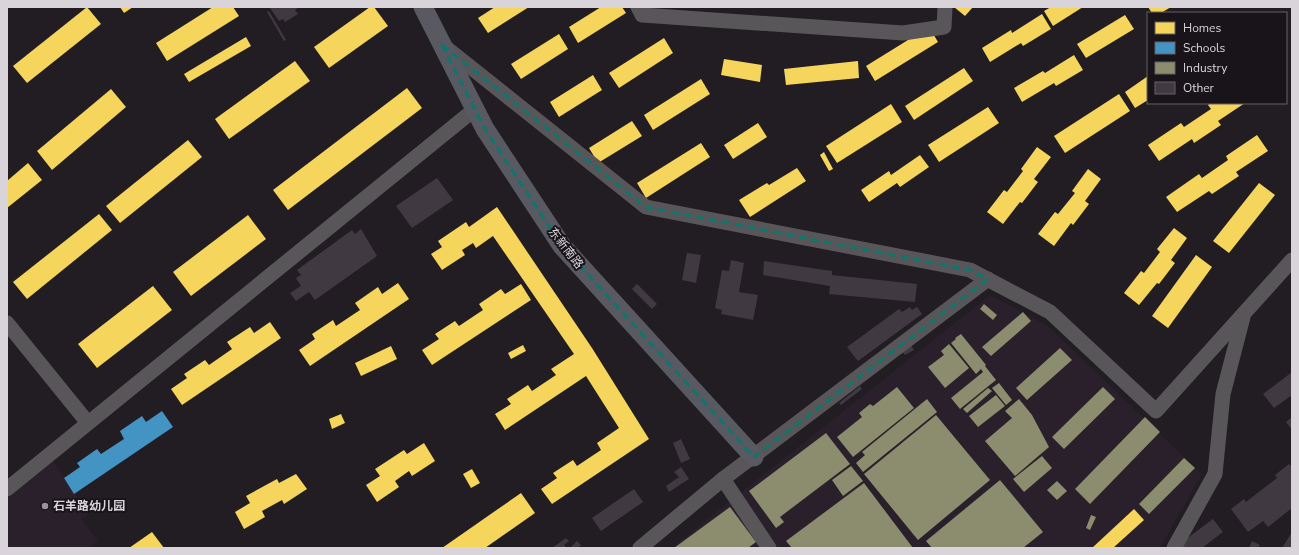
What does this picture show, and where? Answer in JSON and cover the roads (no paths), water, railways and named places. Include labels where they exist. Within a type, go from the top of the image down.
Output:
[{"type":"main road","name":"东新南路","points":[[422,7],[485,129],[562,246],[754,457]]},
{"type":"street","points":[[638,7],[642,15],[903,33],[944,27],[945,7]]},
{"type":"street","points":[[442,45],[646,207],[970,270],[1050,312],[1156,411],[1292,260]]},
{"type":"street","points":[[7,490],[475,109]]},
{"type":"street","points":[[640,548],[723,479],[988,279]]},
{"type":"street","points":[[1174,548],[1215,474],[1223,394],[1244,314]]},
{"type":"street","points":[[7,323],[88,423]]},
{"type":"street","points":[[723,479],[769,548]]},
{"type":"place","name":"石羊路幼儿园","points":[[45,506]]}]
